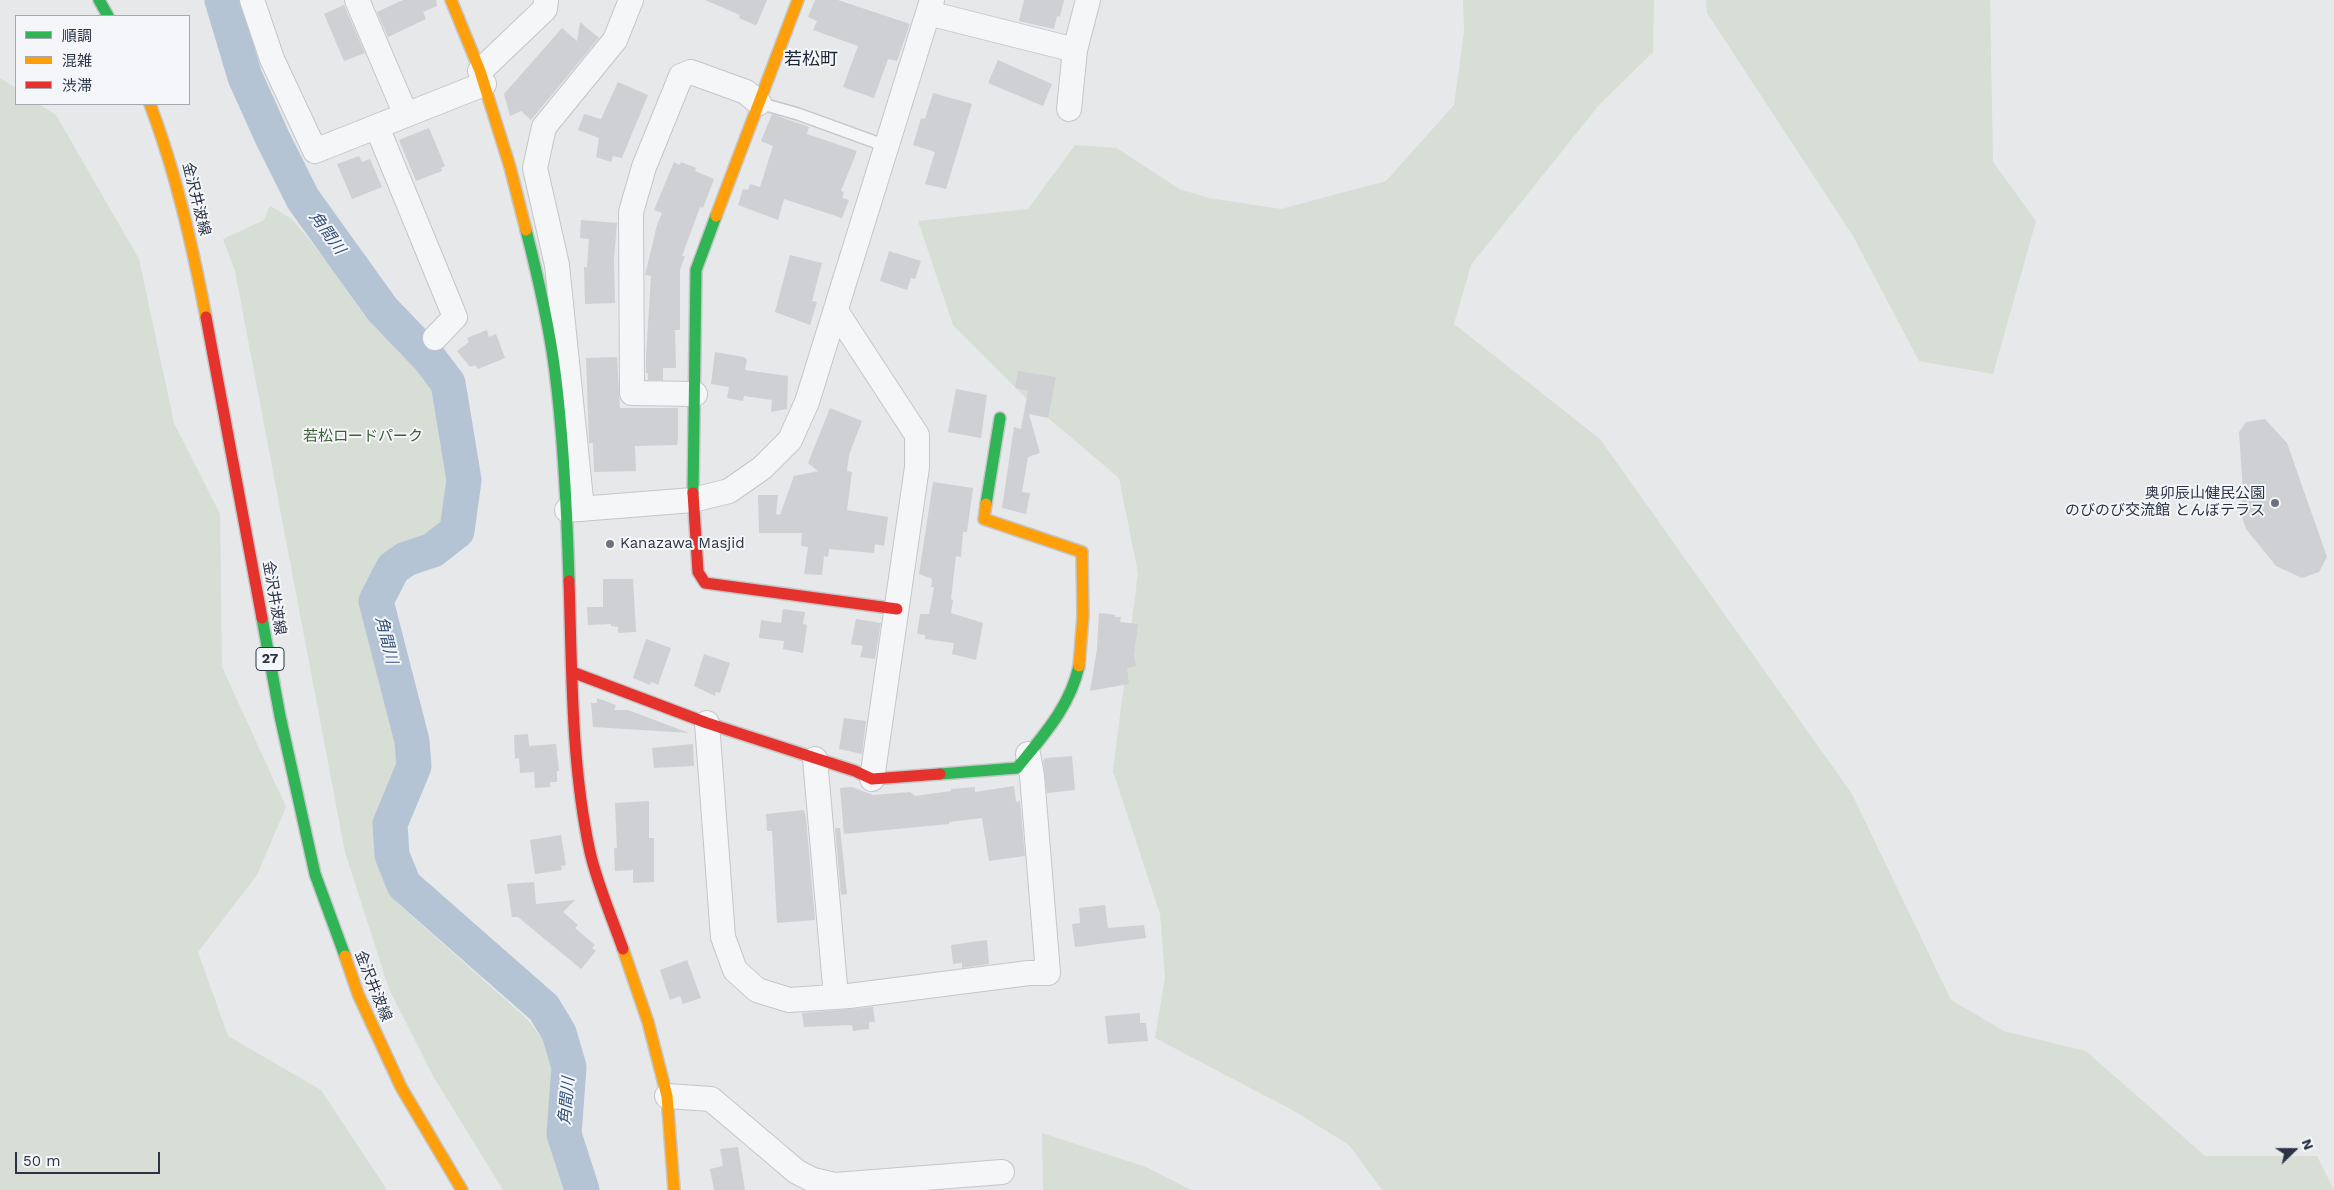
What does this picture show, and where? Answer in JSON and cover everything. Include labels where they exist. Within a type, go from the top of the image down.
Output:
[{"type":"street","points":[[99,0],[107,15]]},
{"type":"street","points":[[252,0],[272,58],[315,151],[406,115],[482,77],[544,9],[546,0]]},
{"type":"street","points":[[357,0],[406,115]]},
{"type":"street","points":[[451,0],[482,77],[510,167],[540,286],[555,372],[574,509]]},
{"type":"street","points":[[631,0],[615,40],[544,127],[535,168],[557,265],[574,509],[572,672],[580,790],[590,853],[648,1022],[667,1096],[674,1190]]},
{"type":"street","points":[[798,0],[696,270],[693,500],[698,572],[705,583],[897,609]]},
{"type":"street","points":[[1069,109],[1075,50],[1088,0]]},
{"type":"street","points":[[574,509],[693,500],[729,491],[762,468],[790,440],[807,402],[930,6],[1075,50]]},
{"type":"street","points":[[695,394],[632,393],[631,212],[644,167],[681,76],[691,72],[746,92],[759,103]]},
{"type":"street","name":"金沢井波線","points":[[150,105],[168,152],[191,241],[227,423],[280,716],[315,874],[358,994],[393,1070],[462,1190]]},
{"type":"street","points":[[377,127],[455,317],[436,338]]},
{"type":"street","points":[[836,311],[917,435],[917,467],[872,779]]},
{"type":"street","points":[[572,672],[707,724],[872,779],[1017,768],[1063,706],[1076,680],[1083,618],[1082,552],[984,519],[1000,418]]},
{"type":"street","points":[[707,724],[723,938],[735,970],[757,990],[789,1000],[836,997],[1029,973],[1048,973],[1032,776],[1028,754]]},
{"type":"street","points":[[816,759],[836,997]]},
{"type":"street","points":[[667,1096],[711,1099],[798,1172],[813,1180],[836,1188],[1002,1172]]},
{"type":"lane","points":[[759,103],[798,114],[886,146]]},
{"type":"green space","points":[[1463,0],[1654,0],[1653,52],[1599,105],[1471,265],[1454,324],[1600,439],[1852,794],[1951,1000],[2004,1031],[2086,1051],[2205,1156],[2317,1156],[2334,1190],[1382,1190],[1349,1145],[1296,1112],[1155,1038],[1165,978],[1160,914],[1113,771],[1138,573],[1119,478],[1035,407],[953,325],[918,221],[1028,209],[1075,145],[1117,148],[1179,189],[1209,198],[1281,209],[1386,181],[1454,105],[1464,32]]},
{"type":"green space","points":[[1706,0],[1990,0],[1993,162],[2036,221],[1993,374],[1919,361],[1853,236],[1707,13]]},
{"type":"green space","points":[[0,78],[15,87],[15,105],[41,105],[56,115],[139,259],[174,423],[220,514],[222,667],[286,807],[257,875],[198,952],[228,1036],[321,1090],[387,1190],[0,1190]]},
{"type":"green space","name":"若松ロードパーク","points":[[270,206],[292,219],[329,264],[365,316],[390,339],[429,358],[448,383],[464,480],[457,531],[433,550],[406,559],[393,568],[376,601],[399,761],[375,830],[379,864],[396,902],[528,1020],[545,1043],[553,1075],[548,1139],[563,1190],[503,1190],[433,1076],[389,989],[345,852],[235,271],[223,239],[264,220]]},
{"type":"green space","points":[[1042,1133],[1146,1167],[1191,1190],[1043,1190]]},
{"type":"building","points":[[403,0],[436,0],[437,6],[423,12],[426,19],[388,37],[377,12]]},
{"type":"building","points":[[705,0],[767,0],[755,25],[739,18],[740,15]]},
{"type":"building","points":[[815,0],[838,0],[910,24],[897,61],[888,59],[874,98],[843,87],[858,46],[813,30],[817,21],[808,17]]},
{"type":"building","points":[[1024,0],[1064,0],[1060,17],[1057,16],[1054,29],[1019,21]]},
{"type":"building","points":[[344,5],[365,53],[344,61],[324,14]]},
{"type":"building","points":[[580,22],[599,38],[531,120],[521,111],[510,116],[504,94],[562,28],[577,41]]},
{"type":"building","points":[[998,60],[1052,84],[1043,106],[988,83]]},
{"type":"building","points":[[618,82],[648,95],[622,158],[613,156],[611,162],[596,157],[599,138],[578,130],[584,114],[601,119]]},
{"type":"building","points":[[933,93],[972,104],[946,189],[925,184],[935,152],[913,145],[921,118],[925,119]]},
{"type":"building","points":[[772,114],[809,127],[807,134],[857,151],[841,191],[844,192],[842,198],[849,200],[842,218],[784,199],[778,220],[738,205],[743,189],[748,190],[750,184],[760,187],[773,146],[761,141]]},
{"type":"building","points":[[429,128],[445,166],[441,168],[442,171],[416,181],[399,140]]},
{"type":"building","points":[[359,156],[362,162],[370,159],[382,187],[352,199],[337,164]]},
{"type":"building","points":[[674,162],[680,165],[681,162],[696,168],[695,171],[714,179],[703,208],[700,207],[682,256],[685,256],[680,270],[680,330],[675,330],[676,368],[663,368],[663,380],[648,380],[646,356],[651,276],[645,275],[657,225],[662,213],[654,210]]},
{"type":"building","points":[[581,220],[617,223],[614,260],[615,303],[585,304],[584,267],[587,267],[589,239],[580,238]]},
{"type":"building","points":[[889,251],[921,261],[915,279],[911,278],[907,290],[880,281]]},
{"type":"building","points":[[790,255],[822,263],[812,301],[817,302],[810,325],[775,312]]},
{"type":"building","points":[[487,330],[489,337],[496,334],[505,358],[478,369],[475,365],[470,367],[457,351],[469,342],[467,338]]},
{"type":"building","points":[[715,352],[744,357],[747,360],[745,370],[788,376],[787,409],[771,412],[772,400],[744,396],[743,401],[727,398],[729,387],[711,384]]},
{"type":"building","points":[[617,357],[620,408],[678,408],[677,445],[635,446],[636,471],[594,472],[593,443],[589,443],[586,358]]},
{"type":"building","points":[[1018,371],[1056,377],[1048,418],[1029,414],[1040,453],[1028,457],[1022,492],[1030,493],[1026,514],[1002,508],[1014,427],[1021,429],[1028,391],[1015,388]]},
{"type":"building","points":[[956,389],[987,395],[981,438],[948,432]]},
{"type":"building","points":[[830,408],[862,421],[849,455],[847,471],[852,472],[847,510],[888,517],[884,546],[875,544],[874,553],[829,549],[828,557],[824,556],[822,575],[804,574],[808,547],[801,546],[802,533],[759,533],[758,495],[778,495],[776,514],[780,515],[794,476],[818,471],[808,463]]},
{"type":"building","name":"奥卯辰山健民公園 のびのび交流館 とんぼテラス","points":[[2265,419],[2287,443],[2327,557],[2319,572],[2302,578],[2276,566],[2246,529],[2241,514],[2243,493],[2239,432],[2246,422]]},
{"type":"building","points":[[933,482],[973,488],[967,532],[963,532],[961,557],[956,556],[951,613],[983,623],[976,660],[952,654],[954,643],[925,639],[925,635],[917,634],[920,614],[929,614],[934,587],[931,587],[932,579],[919,574]]},
{"type":"building","points":[[603,579],[633,579],[636,632],[618,633],[618,627],[611,626],[611,624],[588,625],[587,607],[603,607]]},
{"type":"building","points":[[783,609],[805,612],[803,624],[807,625],[803,653],[783,649],[784,641],[759,638],[761,620],[781,623]]},
{"type":"building","points":[[1099,613],[1121,617],[1120,622],[1138,624],[1134,655],[1136,666],[1127,668],[1129,684],[1090,691],[1097,649]]},
{"type":"building","points":[[856,619],[881,623],[875,659],[860,657],[863,646],[851,644]]},
{"type":"building","points":[[646,639],[671,648],[658,685],[651,682],[650,685],[633,678]]},
{"type":"building","points":[[704,654],[730,663],[720,693],[716,692],[715,696],[694,686]]},
{"type":"building","points":[[597,698],[616,705],[614,710],[628,710],[689,733],[593,727],[591,703],[597,703]]},
{"type":"building","points":[[844,718],[866,721],[862,754],[839,749]]},
{"type":"building","points":[[528,734],[529,746],[556,744],[559,771],[557,771],[557,782],[550,782],[550,787],[535,788],[534,772],[520,773],[519,758],[515,759],[514,735]]},
{"type":"building","points":[[693,744],[694,766],[654,768],[652,748]]},
{"type":"building","points":[[1072,756],[1075,790],[1047,793],[1043,761],[1045,758]]},
{"type":"building","points":[[1014,786],[1016,802],[1020,801],[1025,856],[989,861],[982,818],[949,822],[949,824],[844,834],[840,788],[852,787],[873,795],[910,792],[915,796],[951,791],[951,789],[975,787],[975,792]]},
{"type":"building","points":[[649,801],[649,838],[654,838],[654,882],[633,883],[633,870],[615,871],[614,848],[617,848],[615,803]]},
{"type":"building","points":[[804,810],[815,920],[777,923],[772,831],[767,831],[766,814]]},
{"type":"building","points":[[835,828],[840,828],[847,894],[841,895]]},
{"type":"building","points":[[561,835],[566,865],[561,866],[562,870],[535,874],[530,840]]},
{"type":"building","points":[[534,882],[536,904],[575,900],[563,912],[578,925],[575,928],[595,945],[592,948],[596,951],[581,969],[518,917],[512,917],[507,884]]},
{"type":"building","points":[[1105,905],[1108,928],[1144,925],[1146,938],[1075,947],[1072,924],[1080,923],[1079,908]]},
{"type":"building","points":[[987,940],[989,964],[962,968],[962,963],[953,964],[951,945]]},
{"type":"building","points":[[687,960],[701,998],[683,1004],[680,996],[670,1000],[660,970]]},
{"type":"building","points":[[873,1007],[875,1022],[869,1022],[869,1029],[853,1031],[852,1025],[804,1027],[802,1013]]},
{"type":"building","points":[[1140,1013],[1140,1023],[1146,1023],[1148,1041],[1108,1044],[1105,1016]]},
{"type":"building","points":[[738,1147],[745,1190],[714,1190],[710,1169],[723,1166],[720,1149]]},
{"type":"waterway","name":"角間川","points":[[222,0],[245,77],[303,199],[382,309],[429,358],[448,383],[464,480],[457,531],[433,550],[406,559],[393,568],[376,601],[412,741],[414,766],[390,824],[392,855],[404,885],[544,1008],[559,1033],[569,1067],[564,1134],[582,1190]]},
{"type":"traffic: fast","points":[[99,0],[107,15]]},
{"type":"traffic: fast","points":[[693,493],[696,270],[716,216]]},
{"type":"traffic: fast","points":[[526,230],[543,301],[555,372],[565,477],[569,581]]},
{"type":"traffic: fast","points":[[986,504],[1000,418]]},
{"type":"traffic: fast","points":[[262,618],[280,716],[315,874],[345,956]]},
{"type":"traffic: fast","points":[[940,774],[1017,768],[1062,708],[1075,681],[1079,666]]},
{"type":"traffic: slow","points":[[451,0],[480,71],[510,167],[526,230]]},
{"type":"traffic: slow","points":[[716,216],[798,0]]},
{"type":"traffic: slow","points":[[150,105],[168,156],[182,209],[206,317]]},
{"type":"traffic: slow","points":[[986,504],[984,519],[1082,552],[1083,616],[1079,666]]},
{"type":"traffic: slow","points":[[623,949],[648,1022],[667,1096],[674,1190]]},
{"type":"traffic: slow","points":[[345,956],[358,994],[401,1087],[462,1190]]},
{"type":"traffic: jam","points":[[206,317],[262,618]]},
{"type":"traffic: jam","points":[[693,493],[698,572],[705,583],[897,609]]},
{"type":"traffic: jam","points":[[569,581],[572,683],[579,785],[590,852],[623,949]]},
{"type":"traffic: jam","points":[[572,672],[707,723],[855,771],[872,779],[940,774]]},
{"type":"place","name":"奥卯辰山健民公園 のびのび交流館 とんぼテラス","points":[[2275,503]]},
{"type":"place","name":"Kanazawa Masjid","points":[[610,544]]},
{"type":"district","name":"若松町","points":[[811,60]]}]
